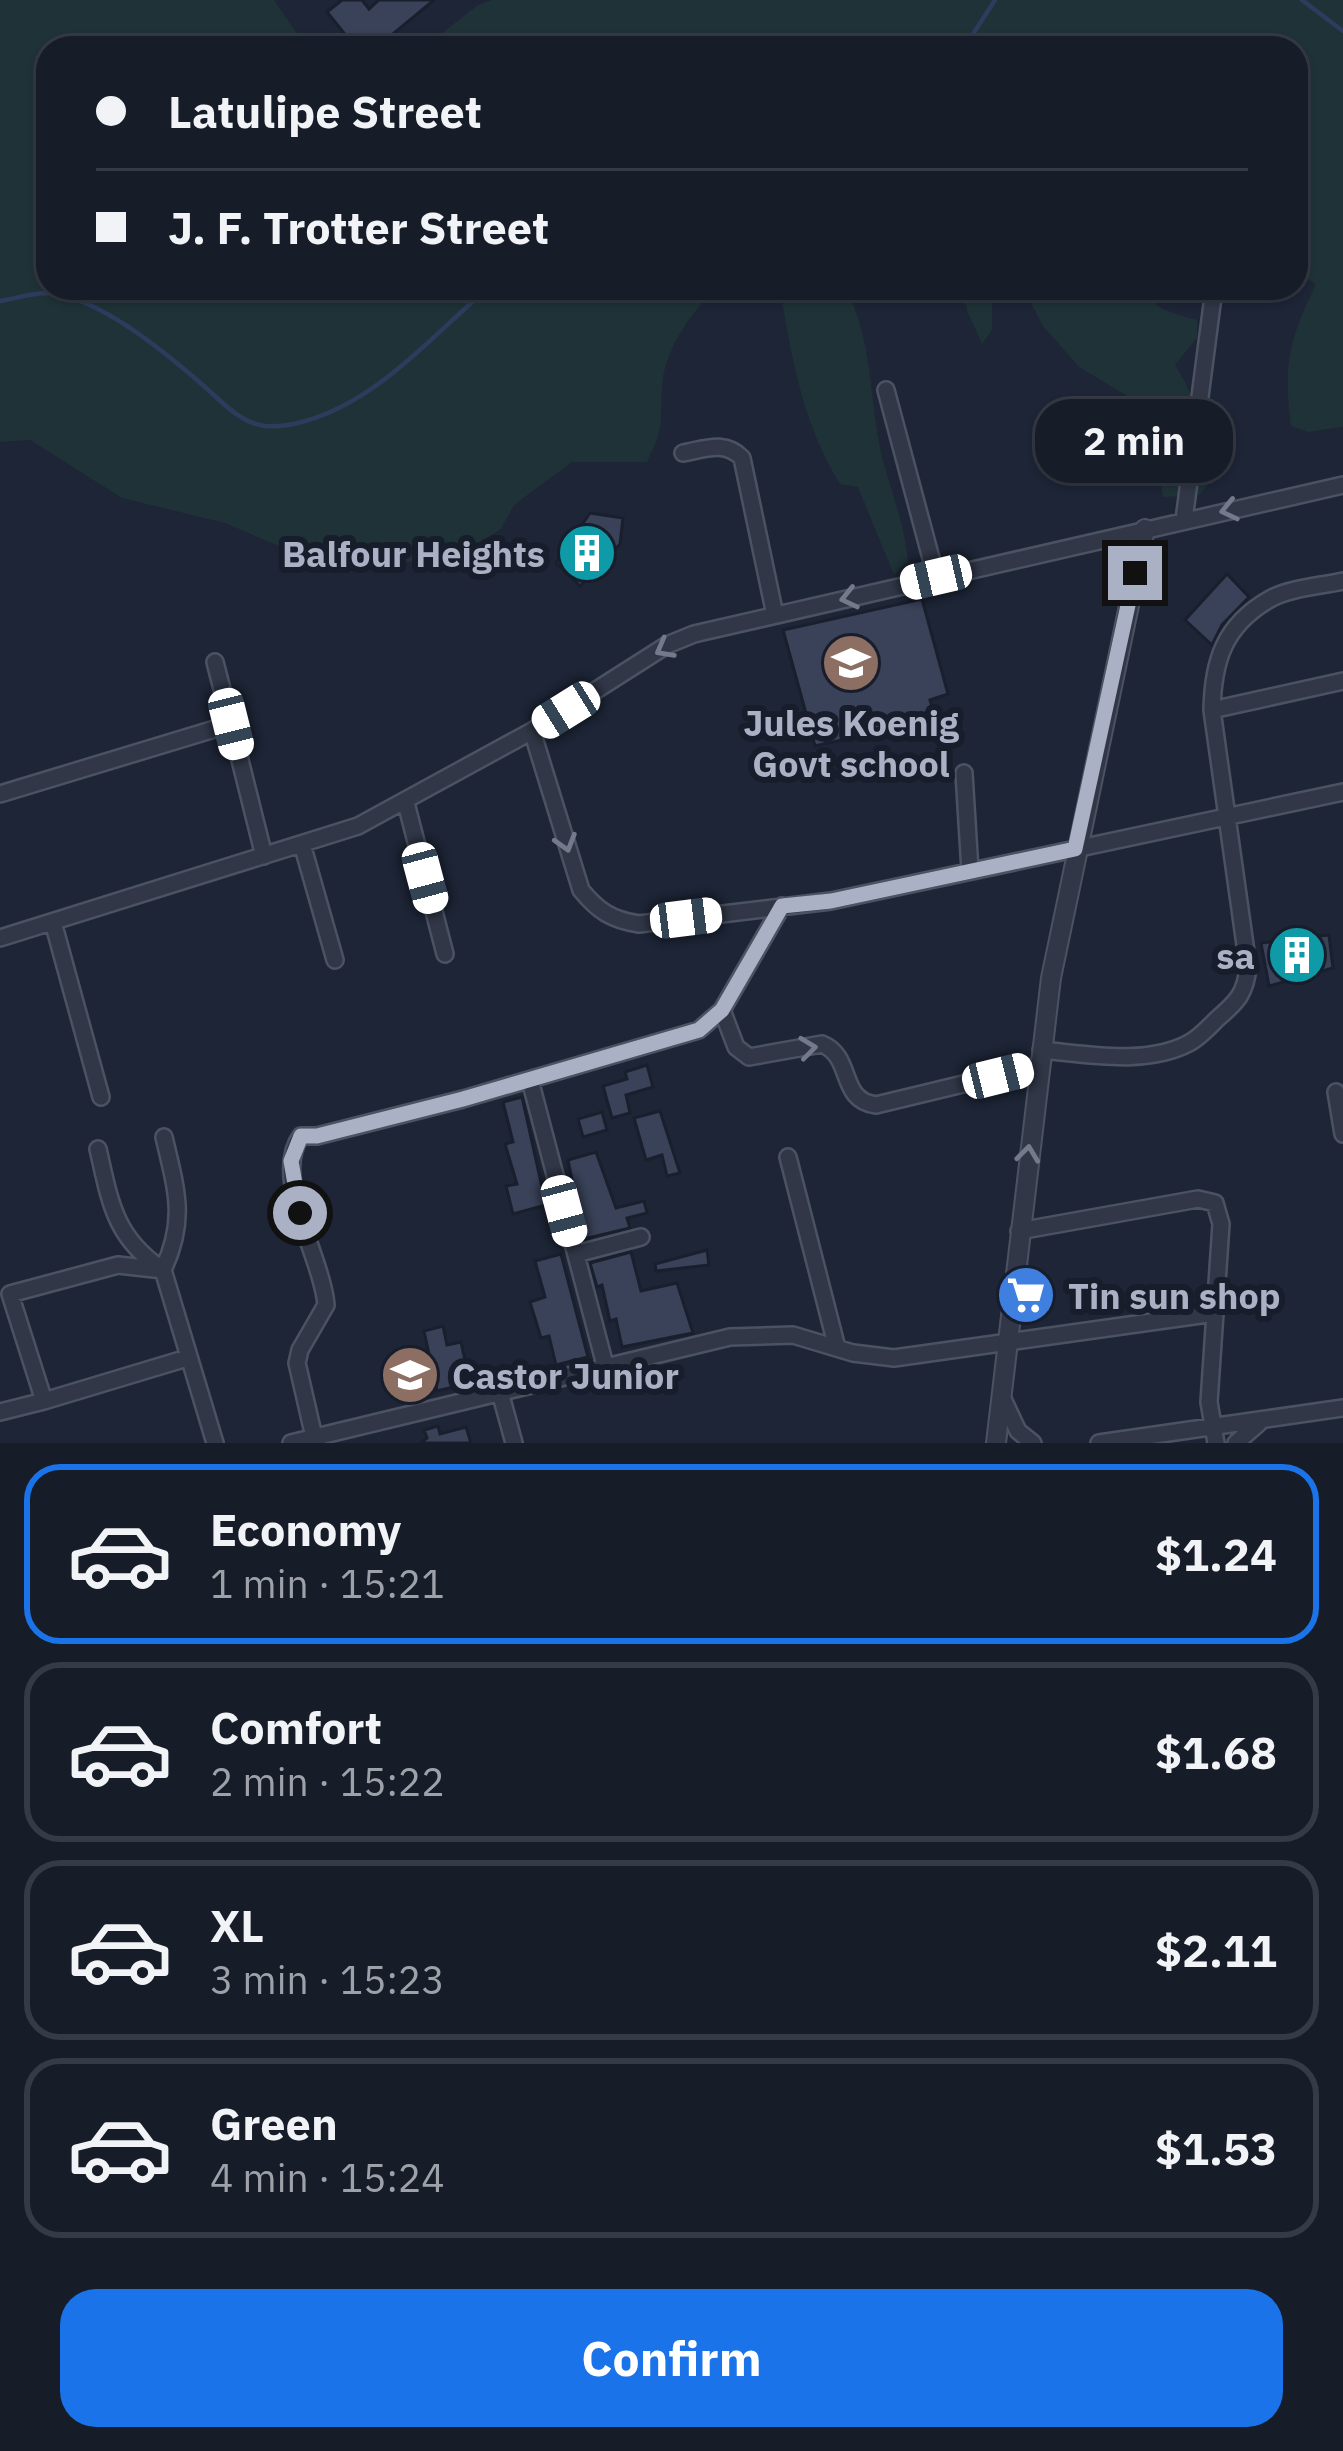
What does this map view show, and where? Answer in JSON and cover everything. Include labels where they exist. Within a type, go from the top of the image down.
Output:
[{"type":"street","points":[[1184,520],[1213,300]]},
{"type":"street","points":[[886,390],[936,577]]},
{"type":"street","points":[[683,454],[720,446],[732,448],[742,458],[775,615]]},
{"type":"street","points":[[0,938],[358,826],[532,731],[694,634],[1343,485]]},
{"type":"street","points":[[996,1443],[1040,1058],[1075,849],[1145,529]]},
{"type":"street","points":[[722,1010],[736,1047],[748,1057],[822,1043],[831,1046],[841,1060],[850,1092],[876,1105],[1040,1058],[1155,1053],[1189,1043],[1237,1003],[1246,988],[1248,966],[1212,710],[1213,667],[1233,630],[1271,598],[1343,581]]},
{"type":"street","points":[[215,662],[264,856]]},
{"type":"street","points":[[1212,710],[1343,681]]},
{"type":"street","points":[[0,794],[231,724]]},
{"type":"street","points":[[532,731],[581,890],[596,909],[616,920],[639,924],[831,901],[1343,792]]},
{"type":"street","points":[[964,772],[970,871]]},
{"type":"street","points":[[406,803],[445,954]]},
{"type":"street","points":[[302,844],[335,960]]},
{"type":"street","points":[[314,1437],[297,1363],[326,1305],[292,1184],[291,1161],[301,1136],[317,1136],[682,1037],[722,1010],[782,906]]},
{"type":"street","points":[[53,922],[101,1096]]},
{"type":"street","points":[[530,1080],[605,1365]]},
{"type":"street","points":[[1336,1092],[1343,1134]]},
{"type":"street","points":[[163,1270],[175,1245],[180,1209],[164,1138]]},
{"type":"street","points":[[98,1149],[123,1234],[163,1270],[215,1443]]},
{"type":"street","points":[[788,1157],[837,1348]]},
{"type":"street","points":[[1019,1231],[1198,1198],[1215,1203],[1221,1224],[1210,1402],[1215,1436]]},
{"type":"street","points":[[576,1254],[641,1237]]},
{"type":"street","points":[[44,1401],[10,1294],[118,1265],[163,1270]]},
{"type":"street","points":[[291,1443],[730,1337],[793,1336],[872,1358],[894,1358],[1215,1312]]},
{"type":"street","points":[[0,1412],[187,1358]]},
{"type":"street","points":[[500,1392],[514,1443]]},
{"type":"street","points":[[1001,1396],[1018,1431],[1033,1443]]},
{"type":"street","points":[[1100,1443],[1215,1436],[1261,1421],[1343,1408]]},
{"type":"street","points":[[1236,1443],[1261,1421]]},
{"type":"green space","points":[[0,0],[274,0],[299,36],[36,36],[36,300],[706,300],[670,353],[663,378],[660,428],[647,462],[572,462],[514,505],[501,529],[454,559],[328,567],[225,523],[122,498],[30,440],[0,442]]},
{"type":"green space","points":[[491,0],[1343,0],[1343,427],[1308,432],[1291,426],[1290,353],[1316,284],[1308,279],[1308,36],[438,36]]},
{"type":"green space","points":[[782,300],[851,300],[866,347],[881,452],[906,548],[908,562],[894,575],[858,487],[840,484],[827,461],[794,364]]},
{"type":"green space","points":[[966,300],[992,300],[992,330],[982,344]]},
{"type":"green space","points":[[1030,300],[1151,300],[1197,320],[1197,338],[1175,365],[1190,393],[1202,435],[1210,482],[1199,495],[1163,497],[1152,423],[1144,406],[1079,367],[1043,326]]},
{"type":"building","points":[[342,0],[362,0],[369,9],[379,0],[434,0],[390,36],[346,36],[327,12]]},
{"type":"building","name":"Balfour Heights","points":[[590,513],[623,518],[620,544],[580,586],[556,563]]},
{"type":"building","points":[[1227,574],[1249,597],[1222,625],[1212,645],[1185,620]]},
{"type":"building","points":[[922,599],[948,694],[930,700],[936,719],[815,746],[783,630]]},
{"type":"building","name":"sa","points":[[1329,935],[1333,968],[1269,986],[1261,943]]},
{"type":"building","points":[[647,1065],[653,1087],[626,1095],[630,1113],[612,1118],[603,1086],[627,1079],[625,1072]]},
{"type":"building","points":[[522,1097],[546,1205],[513,1214],[506,1186],[517,1184],[505,1144],[513,1142],[503,1102]]},
{"type":"building","points":[[660,1111],[680,1173],[667,1176],[662,1155],[646,1160],[634,1118]]},
{"type":"building","points":[[602,1112],[607,1130],[583,1137],[578,1119]]},
{"type":"building","points":[[596,1152],[616,1208],[644,1201],[647,1213],[627,1218],[630,1228],[584,1239],[568,1160]]},
{"type":"building","points":[[707,1250],[709,1265],[656,1271],[655,1264]]},
{"type":"building","points":[[631,1252],[641,1291],[677,1283],[693,1333],[622,1347],[616,1319],[610,1321],[602,1285],[597,1287],[590,1263]]},
{"type":"building","points":[[561,1254],[588,1357],[556,1365],[549,1336],[541,1338],[530,1302],[545,1297],[535,1261]]},
{"type":"building","points":[[443,1326],[447,1345],[461,1342],[470,1383],[437,1391],[424,1331]]},
{"type":"building","points":[[438,1426],[440,1434],[466,1427],[471,1443],[421,1443],[427,1438],[424,1430]]},
{"type":"waterway","points":[[972,36],[995,0]]},
{"type":"waterway","points":[[1302,0],[1343,31]]},
{"type":"waterway","points":[[0,301],[36,294]]},
{"type":"waterway","points":[[76,300],[151,343],[239,416],[272,426],[321,416],[371,389],[475,300]]},
{"type":"place","name":"Balfour Heights","points":[[587,553]]},
{"type":"place","name":"Jules Koenig Govt school","points":[[851,663]]},
{"type":"place","name":"sa","points":[[1297,955]]},
{"type":"place","name":"Tin sun shop","points":[[1026,1295]]},
{"type":"place","name":"Castor Junior","points":[[410,1375]]},
{"type":"route","points":[[300,1213],[291,1161],[301,1136],[463,1099],[699,1030],[722,1010],[782,906],[831,901],[1075,849],[1135,573]]}]
